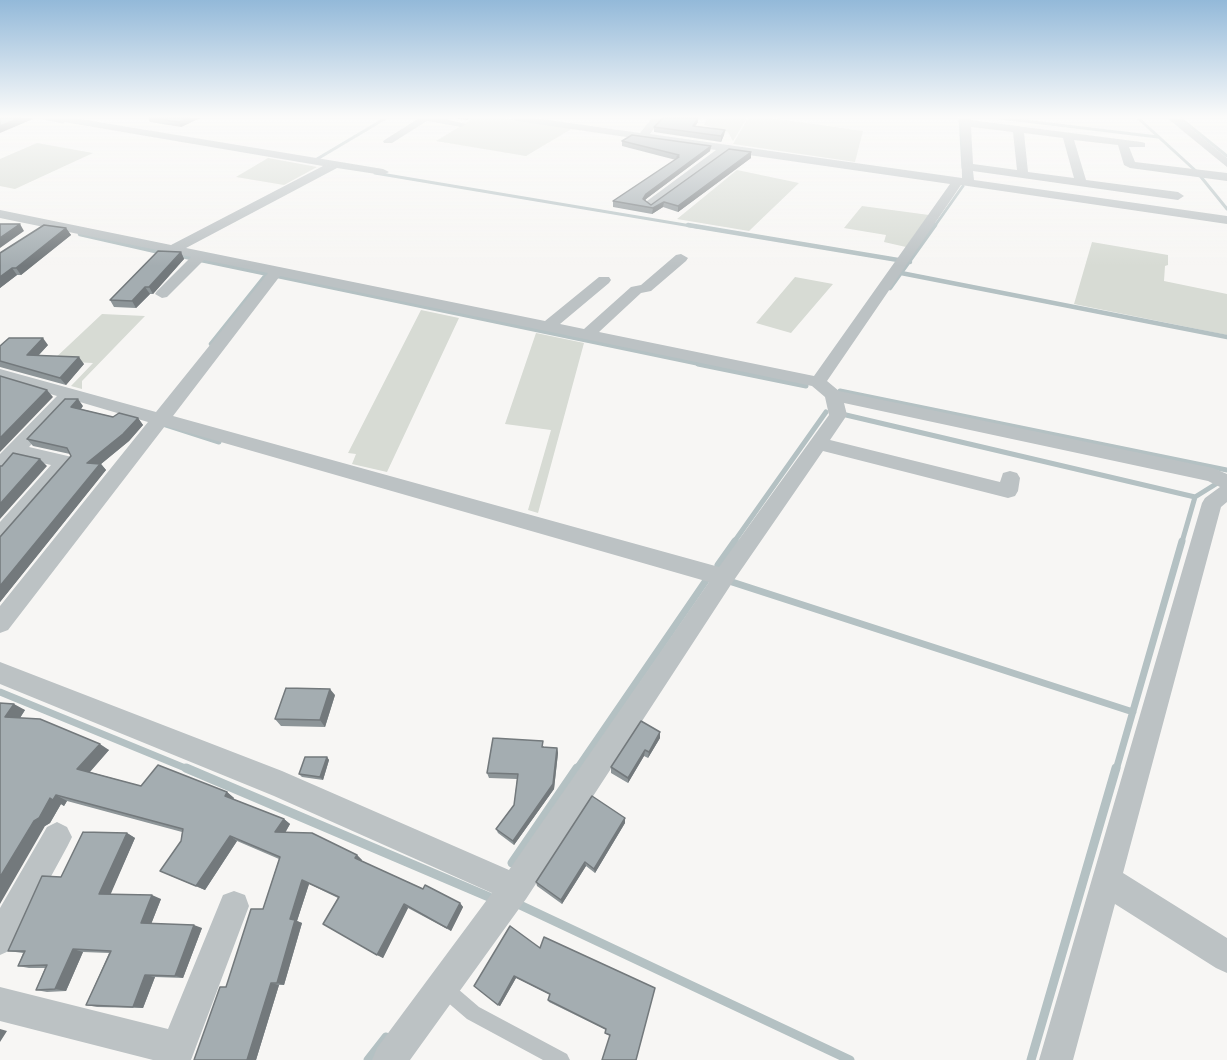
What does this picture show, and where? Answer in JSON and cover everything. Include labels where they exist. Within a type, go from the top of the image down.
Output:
[{"type":"street","points":[[172,250],[327,167]]},
{"type":"street","points":[[350,167],[383,172]]},
{"type":"street","points":[[651,204],[700,167]]},
{"type":"street","points":[[882,167],[966,178],[1098,202],[1227,220]]},
{"type":"street","points":[[826,389],[903,261],[966,178],[966,167]]},
{"type":"street","points":[[1022,167],[1023,175]]},
{"type":"street","points":[[1079,167],[1084,183],[1098,202]]},
{"type":"street","points":[[1131,167],[1140,191]]},
{"type":"street","points":[[1150,167],[1227,177]]},
{"type":"street","points":[[966,178],[1023,175],[1178,196]]},
{"type":"street","points":[[0,214],[41,227],[172,250],[197,259],[587,335],[1223,483],[1212,503],[1056,1060]]},
{"type":"street","points":[[587,335],[636,290],[645,288],[681,258]]},
{"type":"street","points":[[162,294],[197,259]]},
{"type":"street","points":[[0,623],[274,274]]},
{"type":"street","points":[[546,327],[604,280]]},
{"type":"street","points":[[0,374],[68,396],[160,418],[724,577]]},
{"type":"street","points":[[389,1060],[515,888],[724,577],[838,415],[826,389]]},
{"type":"street","points":[[0,466],[68,396]]},
{"type":"street","points":[[818,443],[1008,491],[1010,478]]},
{"type":"street","points":[[0,536],[65,462],[15,450]]},
{"type":"street","points":[[0,673],[282,785],[515,888]]},
{"type":"street","points":[[0,939],[57,837]]},
{"type":"street","points":[[1106,880],[1227,957]]},
{"type":"street","points":[[0,1004],[175,1054],[234,906]]},
{"type":"lane","points":[[443,986],[473,1013],[561,1060]]},
{"type":"shaded area","points":[[0,167],[62,167],[15,189],[0,186]]},
{"type":"shaded area","points":[[252,167],[316,167],[284,185],[236,177]]},
{"type":"shaded area","points":[[737,170],[799,183],[749,231],[677,219]]},
{"type":"shaded area","points":[[862,206],[929,215],[906,247],[884,242],[886,235],[844,228]]},
{"type":"shaded area","points":[[1092,242],[1168,255],[1164,281],[1227,294],[1227,335],[1074,304]]},
{"type":"shaded area","points":[[795,277],[833,284],[791,333],[756,323]]},
{"type":"shaded area","points":[[421,310],[459,318],[387,472],[352,464],[356,454],[348,453]]},
{"type":"shaded area","points":[[102,314],[145,316],[82,381],[82,389],[71,386],[93,363],[52,361]]},
{"type":"shaded area","points":[[536,333],[584,343],[538,513],[528,510],[551,430],[505,424]]},
{"type":"building","points":[[663,167],[682,167],[646,194],[643,199],[651,205],[703,167],[730,167],[678,206],[664,202],[653,208],[613,201]]},
{"type":"building","points":[[0,224],[20,224],[0,238]]},
{"type":"building","points":[[44,225],[66,228],[16,268],[12,268],[0,277],[0,253]]},
{"type":"building","points":[[158,251],[181,252],[149,287],[145,287],[132,301],[110,300]]},
{"type":"building","points":[[9,338],[43,338],[27,355],[79,357],[60,378],[0,361],[0,346]]},
{"type":"building","points":[[0,376],[47,390],[0,438]]},
{"type":"building","points":[[65,399],[78,399],[71,407],[113,417],[119,413],[138,418],[123,434],[87,463],[100,464],[0,586],[0,537],[71,456],[67,448],[27,439]]},
{"type":"building","points":[[13,453],[40,459],[0,504],[0,466]]},
{"type":"building","points":[[286,688],[330,689],[320,720],[275,719]]},
{"type":"building","points":[[0,703],[14,704],[5,717],[40,719],[100,744],[77,769],[141,786],[158,765],[227,792],[225,796],[284,819],[275,832],[312,833],[357,855],[355,858],[423,889],[425,885],[460,903],[447,928],[404,904],[377,955],[323,924],[339,897],[302,880],[290,919],[295,920],[277,983],[271,983],[247,1060],[194,1060],[220,987],[226,987],[251,909],[263,909],[280,857],[230,836],[196,886],[160,871],[181,841],[183,829],[56,795],[53,800],[50,798],[39,818],[34,821],[0,877]]},
{"type":"building","points":[[641,721],[660,732],[649,752],[645,750],[628,778],[611,767]]},
{"type":"building","points":[[493,738],[543,741],[542,747],[557,748],[553,784],[513,841],[496,829],[514,805],[518,774],[487,773]]},
{"type":"building","points":[[305,757],[327,757],[320,777],[299,774]]},
{"type":"building","points":[[592,796],[625,818],[594,869],[585,862],[561,900],[536,882]]},
{"type":"building","points":[[83,832],[127,833],[99,894],[152,895],[141,923],[194,925],[175,976],[145,975],[133,1007],[86,1005],[111,951],[73,949],[55,989],[36,990],[47,965],[18,966],[25,951],[8,951],[42,876],[61,877]]},
{"type":"building","points":[[510,926],[540,948],[544,937],[655,988],[636,1060],[602,1060],[610,1035],[605,1033],[606,1029],[548,1000],[550,994],[514,976],[498,1005],[474,986]]},
{"type":"waterway","points":[[1192,167],[1227,209]]},
{"type":"waterway","points":[[375,173],[697,227]]},
{"type":"waterway","points":[[934,227],[963,186]]},
{"type":"waterway","points":[[688,225],[909,262]]},
{"type":"waterway","points":[[909,262],[935,225]]},
{"type":"waterway","points":[[80,234],[164,253]]},
{"type":"waterway","points":[[177,255],[705,365]]},
{"type":"waterway","points":[[890,288],[909,262]]},
{"type":"waterway","points":[[901,273],[1227,337]]},
{"type":"waterway","points":[[211,344],[267,274]]},
{"type":"waterway","points":[[698,364],[806,386]]},
{"type":"waterway","points":[[840,391],[1227,470]]},
{"type":"waterway","points":[[734,542],[826,412]]},
{"type":"waterway","points":[[846,415],[1195,497]]},
{"type":"waterway","points":[[163,424],[219,442]]},
{"type":"waterway","points":[[1195,497],[1227,477]]},
{"type":"waterway","points":[[1182,542],[1195,497]]},
{"type":"waterway","points":[[718,565],[735,541]]},
{"type":"waterway","points":[[1133,712],[1182,541]]},
{"type":"waterway","points":[[576,770],[707,579]]},
{"type":"waterway","points":[[732,582],[1133,712]]},
{"type":"waterway","points":[[0,692],[190,770]]},
{"type":"waterway","points":[[1116,770],[1133,712]]},
{"type":"waterway","points":[[186,768],[489,897]]},
{"type":"waterway","points":[[512,863],[577,768]]},
{"type":"waterway","points":[[1031,1060],[1116,768]]},
{"type":"waterway","points":[[520,905],[850,1060]]},
{"type":"waterway","points":[[368,1060],[386,1037]]}]
